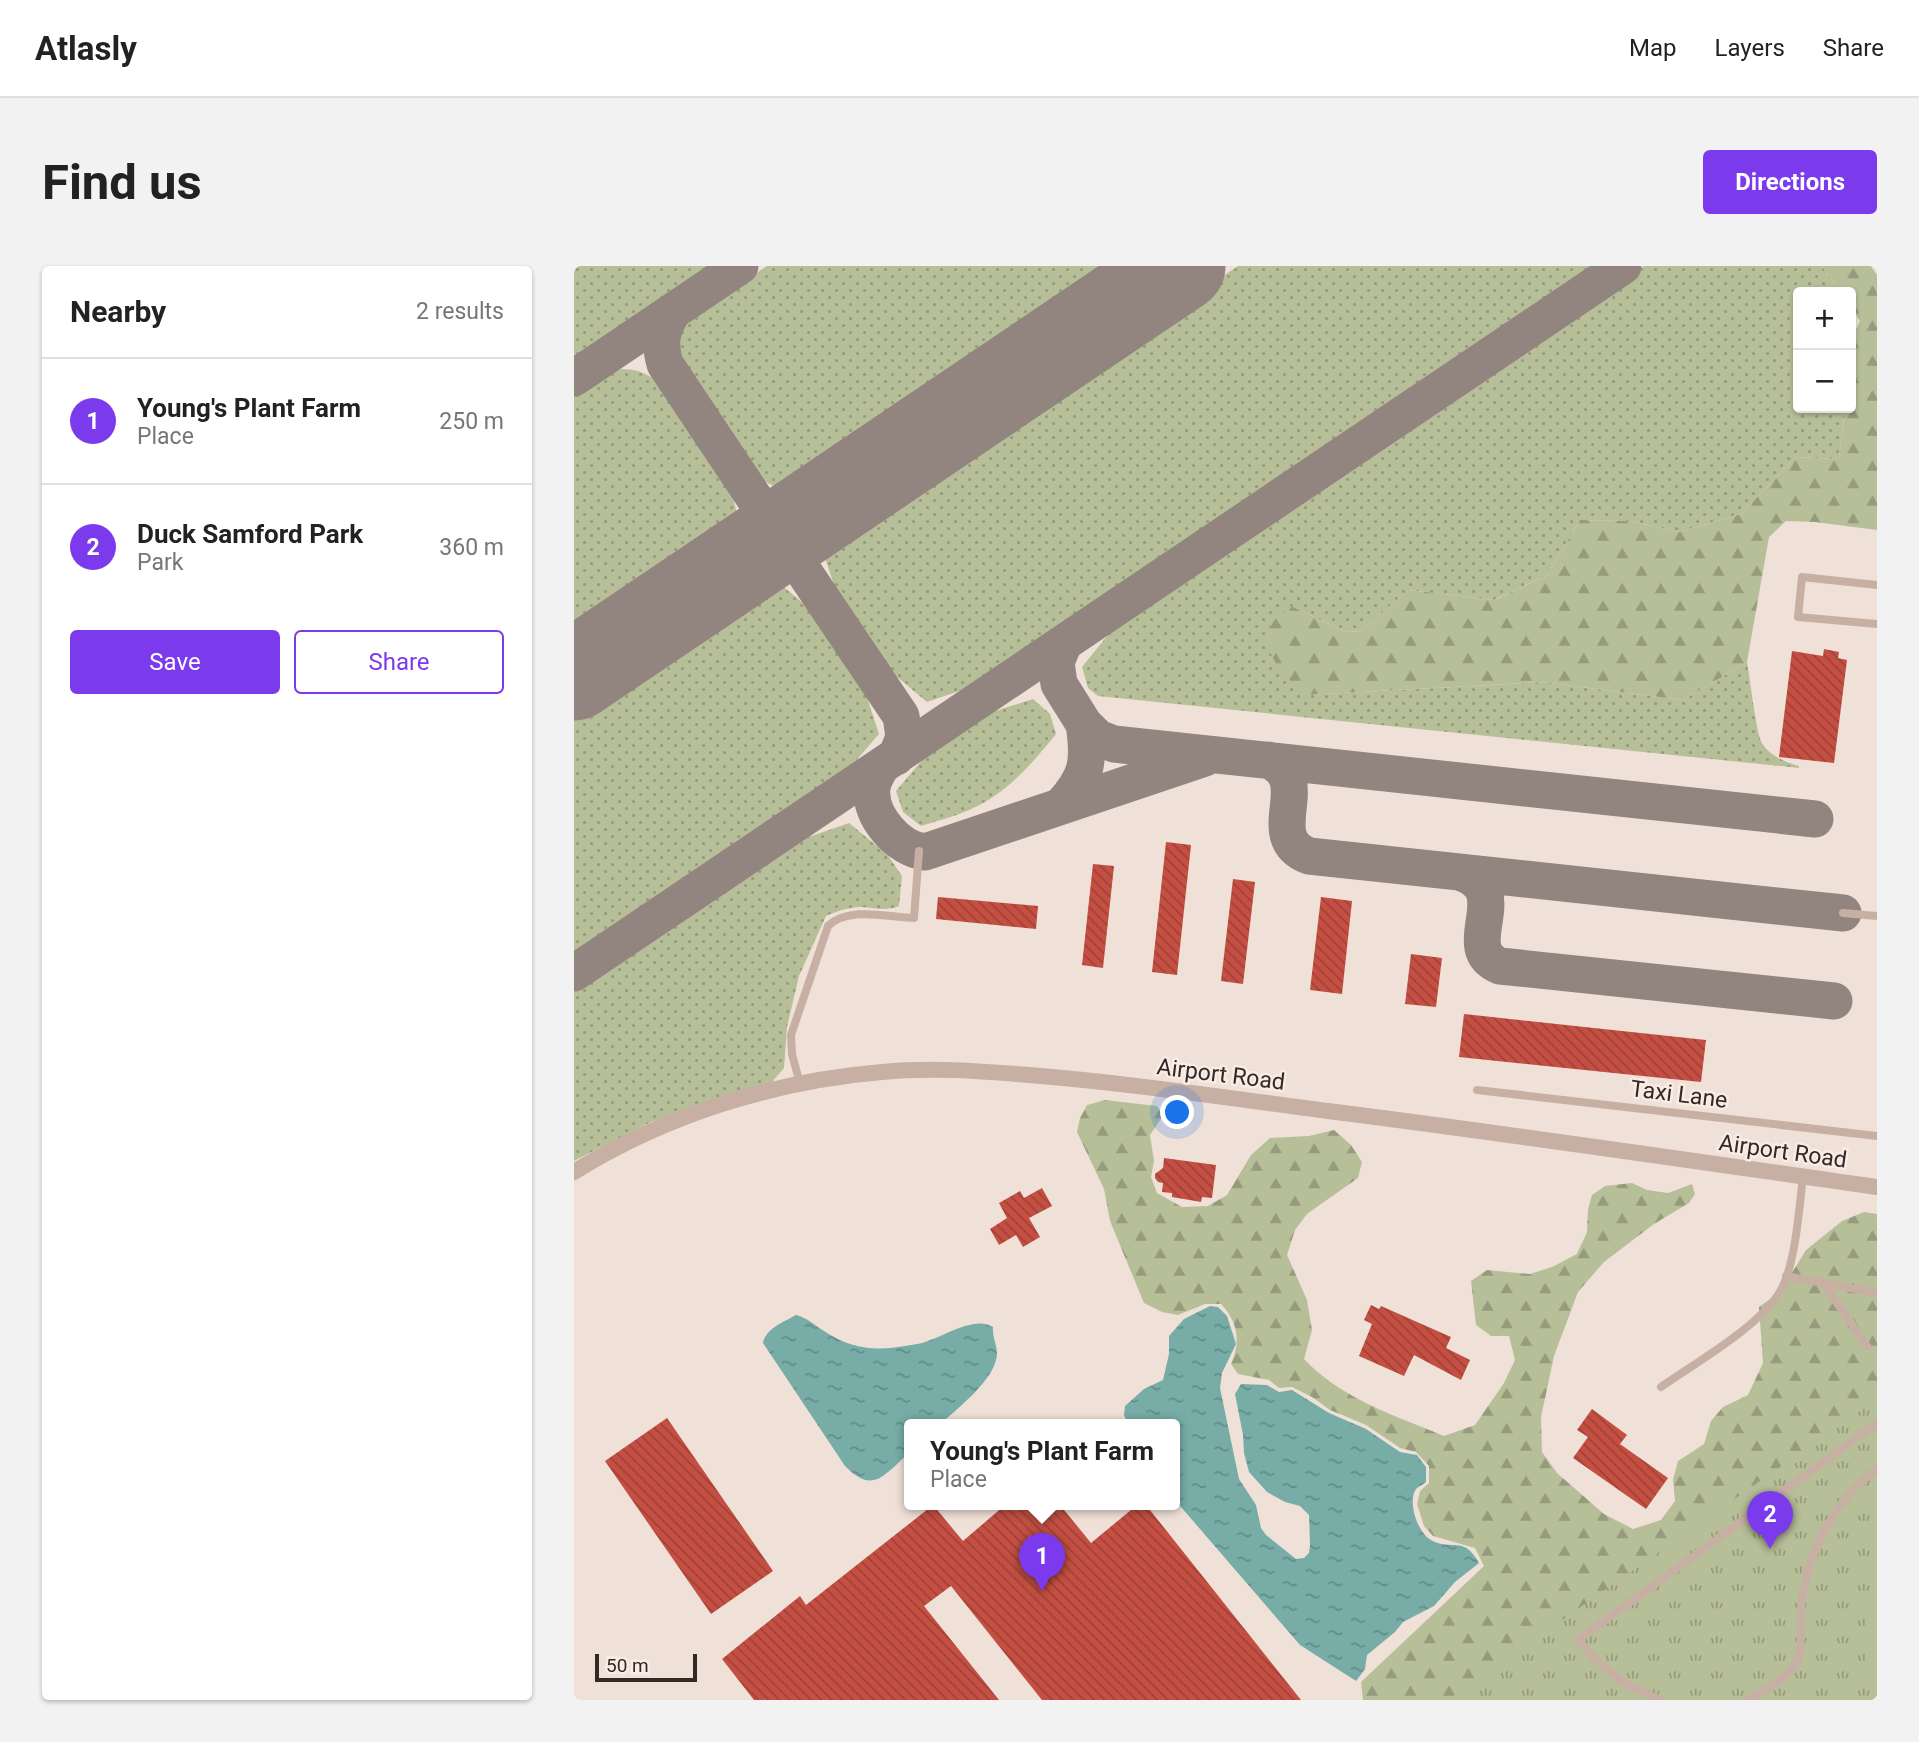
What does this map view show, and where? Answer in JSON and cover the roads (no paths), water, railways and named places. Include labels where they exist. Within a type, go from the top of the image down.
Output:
[{"type":"street","name":"Airport Road","points":[[574,1172],[654,1130],[715,1106],[800,1084],[885,1071],[964,1070],[1076,1079],[1408,1121],[1877,1187]]},
{"type":"lane","points":[[1877,585],[1802,577],[1797,617],[1877,624]]},
{"type":"lane","points":[[800,1084],[792,1054],[791,1035],[828,926],[836,918],[850,915],[914,918],[919,851]]},
{"type":"lane","points":[[1843,913],[1877,916]]},
{"type":"lane","name":"Taxi Lane","points":[[1477,1090],[1877,1136]]},
{"type":"lane","points":[[1661,1387],[1753,1321],[1781,1289],[1786,1276],[1804,1177]]},
{"type":"lane","points":[[1786,1276],[1877,1293]]},
{"type":"lane","points":[[1823,1283],[1867,1346]]},
{"type":"lane","points":[[1660,1700],[1606,1672],[1577,1640],[1877,1423]]},
{"type":"lane","points":[[1746,1700],[1757,1696],[1783,1677],[1799,1659],[1801,1606],[1811,1560],[1819,1539],[1837,1510],[1864,1478],[1877,1469]]},
{"type":"water","points":[[1210,1306],[1218,1307],[1227,1316],[1236,1344],[1222,1373],[1220,1388],[1239,1479],[1256,1505],[1261,1528],[1266,1535],[1296,1559],[1304,1558],[1309,1553],[1309,1515],[1300,1506],[1285,1502],[1267,1492],[1249,1472],[1235,1394],[1241,1384],[1267,1385],[1279,1392],[1292,1390],[1329,1413],[1366,1429],[1400,1452],[1417,1455],[1426,1467],[1426,1482],[1416,1489],[1413,1501],[1415,1517],[1422,1531],[1438,1543],[1468,1549],[1479,1563],[1455,1582],[1434,1606],[1403,1622],[1367,1655],[1365,1669],[1356,1681],[1300,1645],[1180,1506],[1180,1419],[1126,1419],[1125,1406],[1144,1389],[1163,1380],[1169,1354],[1169,1336],[1184,1319]]},
{"type":"water","points":[[796,1315],[847,1343],[869,1348],[917,1344],[966,1326],[985,1324],[993,1327],[997,1354],[995,1364],[983,1383],[946,1419],[904,1419],[904,1457],[878,1479],[863,1479],[845,1466],[763,1343],[768,1333]]},
{"type":"place","name":"Duck Samford Park","points":[[1770,1549]]},
{"type":"place","name":"Young's Plant Farm","points":[[1042,1591]]}]
